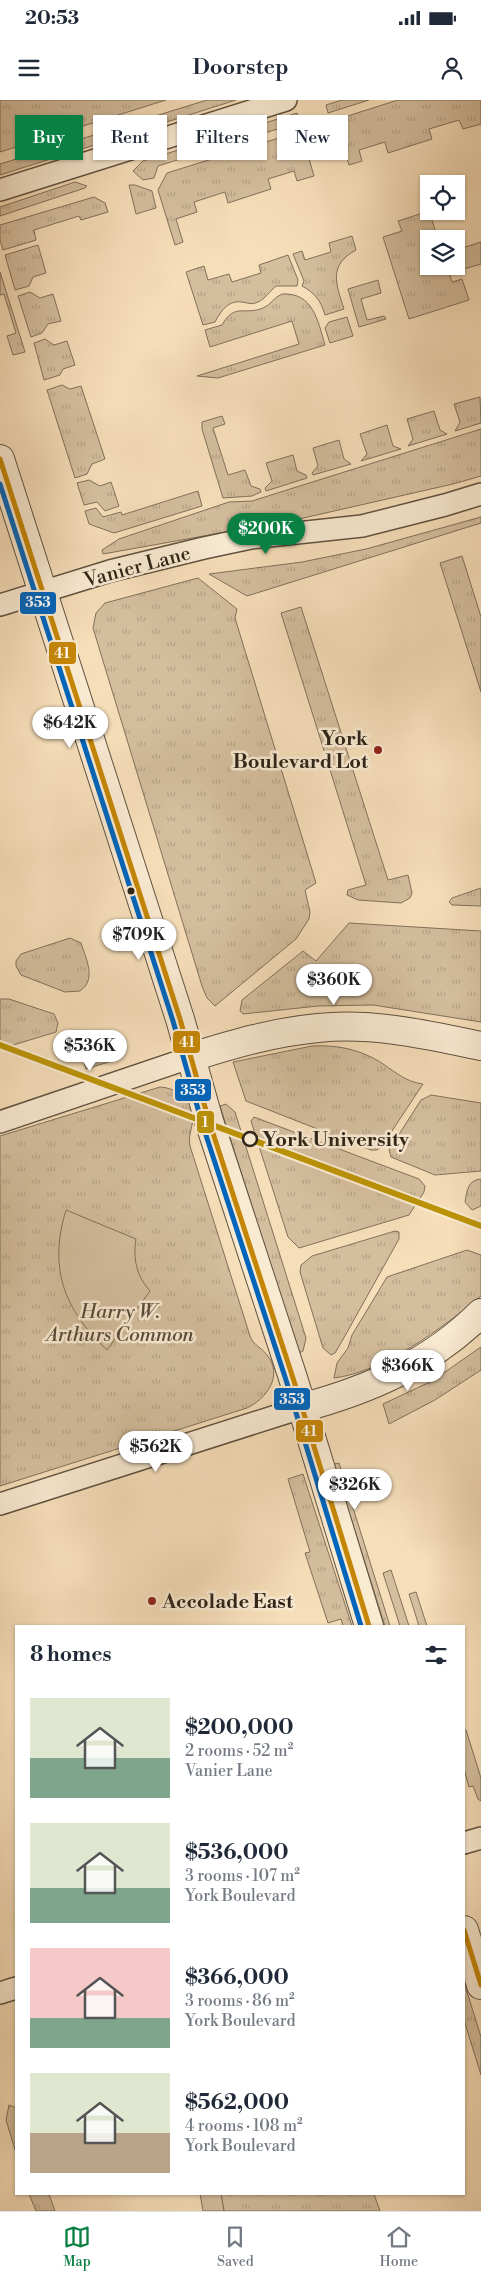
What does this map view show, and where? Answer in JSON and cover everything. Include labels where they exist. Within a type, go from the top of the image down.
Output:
[{"type":"street","points":[[0,190],[286,100]]},
{"type":"street","points":[[0,459],[192,1057],[209,1121],[369,1625]]},
{"type":"street","name":"Vanier Lane","points":[[0,606],[110,571],[204,548],[250,538],[362,526],[481,494]]},
{"type":"street","points":[[0,1122],[248,1039],[319,1028],[372,1028],[420,1034],[481,1046]]},
{"type":"street","points":[[0,1504],[380,1383],[399,1373],[464,1330],[481,1313]]},
{"type":"street","points":[[465,1844],[481,1838]]},
{"type":"street","points":[[465,1933],[481,1986]]},
{"type":"street","points":[[0,1994],[15,1988]]},
{"type":"green space","points":[[0,100],[166,100],[118,115],[93,115],[93,123],[83,126],[83,115],[15,115],[15,147],[0,152]]},
{"type":"green space","points":[[207,100],[236,100],[189,115],[177,115],[177,119],[167,122],[167,115],[158,115]]},
{"type":"green space","points":[[342,100],[369,100],[328,113],[326,105]]},
{"type":"green space","points":[[398,100],[481,100],[481,124],[463,129],[459,120],[429,129],[432,139],[388,153],[385,142],[359,150],[362,161],[349,165],[348,116]]},
{"type":"green space","points":[[277,119],[277,129],[267,132],[267,122]]},
{"type":"green space","points":[[93,135],[93,145],[83,149],[83,138]]},
{"type":"green space","points":[[277,139],[277,160],[309,160],[314,176],[297,181],[294,171],[268,179],[271,189],[228,203],[225,192],[194,202],[197,212],[176,219],[183,242],[175,245],[158,190],[167,173],[208,160],[267,160],[267,142]]},
{"type":"green space","points":[[177,150],[177,160],[158,166],[154,178],[143,180],[133,171],[143,161],[167,160],[167,154]]},
{"type":"green space","points":[[15,159],[47,160],[0,175],[0,164]]},
{"type":"green space","points":[[75,182],[87,186],[0,216],[0,207]]},
{"type":"green space","points":[[129,185],[135,185],[152,191],[156,208],[136,214]]},
{"type":"green space","points":[[94,197],[105,203],[108,212],[81,220],[79,216],[34,230],[36,240],[3,250],[0,240],[0,225]]},
{"type":"green space","points":[[420,214],[420,220],[432,220],[435,230],[420,230],[420,275],[450,275],[452,282],[462,279],[469,300],[409,319],[383,237],[402,231],[398,221]]},
{"type":"green space","points":[[352,236],[356,250],[341,262],[336,276],[344,309],[325,315],[317,298],[302,286],[304,281],[293,254],[302,251],[305,260],[331,252],[329,243]]},
{"type":"green space","points":[[481,242],[481,264],[465,269],[465,247]]},
{"type":"green space","points":[[38,245],[46,273],[33,277],[29,286],[15,290],[5,255]]},
{"type":"green space","points":[[288,255],[298,280],[297,286],[276,286],[256,303],[233,303],[222,310],[215,322],[203,325],[186,272],[204,266],[208,280],[229,274],[232,282],[261,273],[259,265]]},
{"type":"green space","points":[[0,272],[25,352],[13,355],[7,336],[16,333],[4,294],[0,295]]},
{"type":"green space","points":[[378,280],[381,293],[361,299],[367,320],[384,316],[386,319],[359,327],[348,289]]},
{"type":"green space","points":[[30,292],[40,298],[53,294],[61,321],[48,324],[42,333],[31,337],[18,296]]},
{"type":"green space","points":[[282,294],[301,298],[307,303],[320,327],[325,345],[218,378],[197,376],[299,344],[292,321],[210,347],[205,330],[222,325],[231,314],[236,312],[263,308]]},
{"type":"green space","points":[[347,317],[353,336],[330,343],[325,328],[329,322]]},
{"type":"green space","points":[[45,339],[54,345],[67,341],[75,365],[63,369],[60,375],[44,380],[34,343]]},
{"type":"green space","points":[[62,385],[70,389],[81,386],[105,459],[92,464],[87,474],[75,478],[47,390]]},
{"type":"green space","points":[[480,397],[481,423],[455,431],[460,422],[454,404]]},
{"type":"green space","points":[[434,411],[440,430],[447,434],[408,446],[413,439],[407,419]]},
{"type":"green space","points":[[222,416],[225,424],[213,428],[228,475],[245,470],[251,486],[260,489],[261,492],[252,496],[223,498],[202,429],[202,422]]},
{"type":"green space","points":[[387,425],[393,446],[401,449],[361,461],[367,454],[360,434]]},
{"type":"green space","points":[[481,429],[481,476],[299,519],[103,554],[102,550],[119,539],[229,502],[252,501]]},
{"type":"green space","points":[[339,440],[344,459],[351,464],[313,475],[312,473],[318,466],[313,448]]},
{"type":"green space","points":[[293,455],[297,471],[306,475],[307,478],[266,491],[265,488],[272,481],[266,463]]},
{"type":"green space","points":[[89,480],[100,486],[111,482],[119,506],[105,511],[97,502],[84,505],[77,483]]},
{"type":"green space","points":[[198,491],[202,506],[114,533],[89,524],[85,511],[96,508],[103,517],[121,512],[122,515]]},
{"type":"green space","points":[[481,517],[481,523],[247,596],[209,574],[302,562],[366,549]]},
{"type":"green space","points":[[462,556],[481,617],[481,692],[440,563]]},
{"type":"green space","points":[[198,578],[237,609],[235,618],[316,883],[305,890],[310,912],[309,919],[296,939],[215,1006],[207,998],[202,986],[93,628],[96,613],[105,603]]},
{"type":"green space","points":[[301,607],[388,880],[408,875],[412,893],[410,898],[401,903],[358,900],[347,895],[348,890],[366,885],[281,613]]},
{"type":"green space","points":[[481,888],[481,906],[452,905],[449,902],[452,898]]},
{"type":"green space","points":[[349,923],[481,931],[481,1022],[373,1005],[318,1006],[243,1014],[240,1011],[242,1000],[303,951],[316,961]]},
{"type":"green space","points":[[70,938],[81,943],[89,969],[88,981],[80,991],[65,992],[21,975],[16,966],[16,961],[21,954]]},
{"type":"green space","points":[[0,999],[9,999],[54,1014],[58,1023],[56,1032],[0,1049]]},
{"type":"green space","points":[[113,1042],[118,1059],[86,1069],[81,1052]]},
{"type":"green space","points":[[312,1046],[337,1047],[360,1052],[375,1059],[404,1078],[423,1084],[382,1146],[377,1150],[371,1150],[246,1101],[233,1062]]},
{"type":"green space","name":"Harry W. Arthurs Common","points":[[160,1087],[184,1096],[191,1106],[193,1119],[190,1146],[250,1336],[272,1363],[273,1379],[261,1399],[247,1408],[0,1486],[0,1136]]},
{"type":"green space","points":[[431,1095],[481,1103],[481,1171],[435,1175],[391,1157],[389,1150],[421,1100]]},
{"type":"green space","points":[[226,1104],[235,1112],[306,1338],[303,1351],[299,1353],[220,1106]]},
{"type":"green space","points":[[254,1117],[419,1179],[425,1186],[424,1192],[409,1215],[299,1248],[288,1237],[251,1121]]},
{"type":"green space","points":[[481,1179],[481,1206],[472,1210],[465,1202],[468,1190],[473,1181]]},
{"type":"green space","points":[[66,1210],[136,1239],[135,1260],[141,1279],[150,1291],[107,1350],[80,1319],[70,1303],[64,1287],[59,1251]]},
{"type":"green space","points":[[395,1231],[399,1232],[399,1239],[341,1343],[335,1353],[331,1355],[323,1348],[300,1272],[301,1265],[312,1256]]},
{"type":"green space","points":[[467,1250],[481,1255],[481,1296],[412,1347],[373,1367],[334,1378],[337,1363],[348,1348],[352,1335],[387,1277]]},
{"type":"green space","points":[[481,1347],[481,1370],[435,1400],[389,1424],[383,1404],[432,1381]]},
{"type":"green space","points":[[339,1463],[390,1625],[385,1625],[334,1464]]},
{"type":"green space","points":[[303,1474],[352,1625],[343,1625],[341,1619],[328,1623],[305,1553],[310,1552],[288,1479]]},
{"type":"green space","points":[[391,1570],[409,1625],[400,1625],[383,1573]]},
{"type":"green space","points":[[416,1592],[427,1625],[419,1625],[409,1594]]},
{"type":"green space","points":[[465,1730],[481,1778],[481,1801],[478,1799],[473,1786],[469,1787],[465,1773]]},
{"type":"green space","points":[[465,1985],[481,2037],[481,2075],[465,2023]]},
{"type":"green space","points":[[9,2105],[15,2108],[15,2150],[6,2120]]},
{"type":"green space","points":[[29,2195],[49,2195],[55,2211],[36,2211]]},
{"type":"green space","points":[[200,2195],[221,2195],[224,2211],[203,2211]]},
{"type":"green space","points":[[221,2195],[374,2195],[380,2211],[224,2211]]},
{"type":"transit line","name":"41","points":[[0,459],[180,1019],[209,1121],[293,1378],[369,1625]]},
{"type":"transit line","name":"353","points":[[0,484],[173,1021],[202,1123],[286,1380],[361,1625]]},
{"type":"transit line","name":"1","points":[[0,1045],[481,1226]]},
{"type":"transit line","name":"41","points":[[465,1933],[481,1985]]},
{"type":"place","name":"York Boulevard Lot","points":[[378,750]]},
{"type":"place","name":"York University","points":[[250,1139]]},
{"type":"place","name":"Accolade East","points":[[152,1601]]}]
